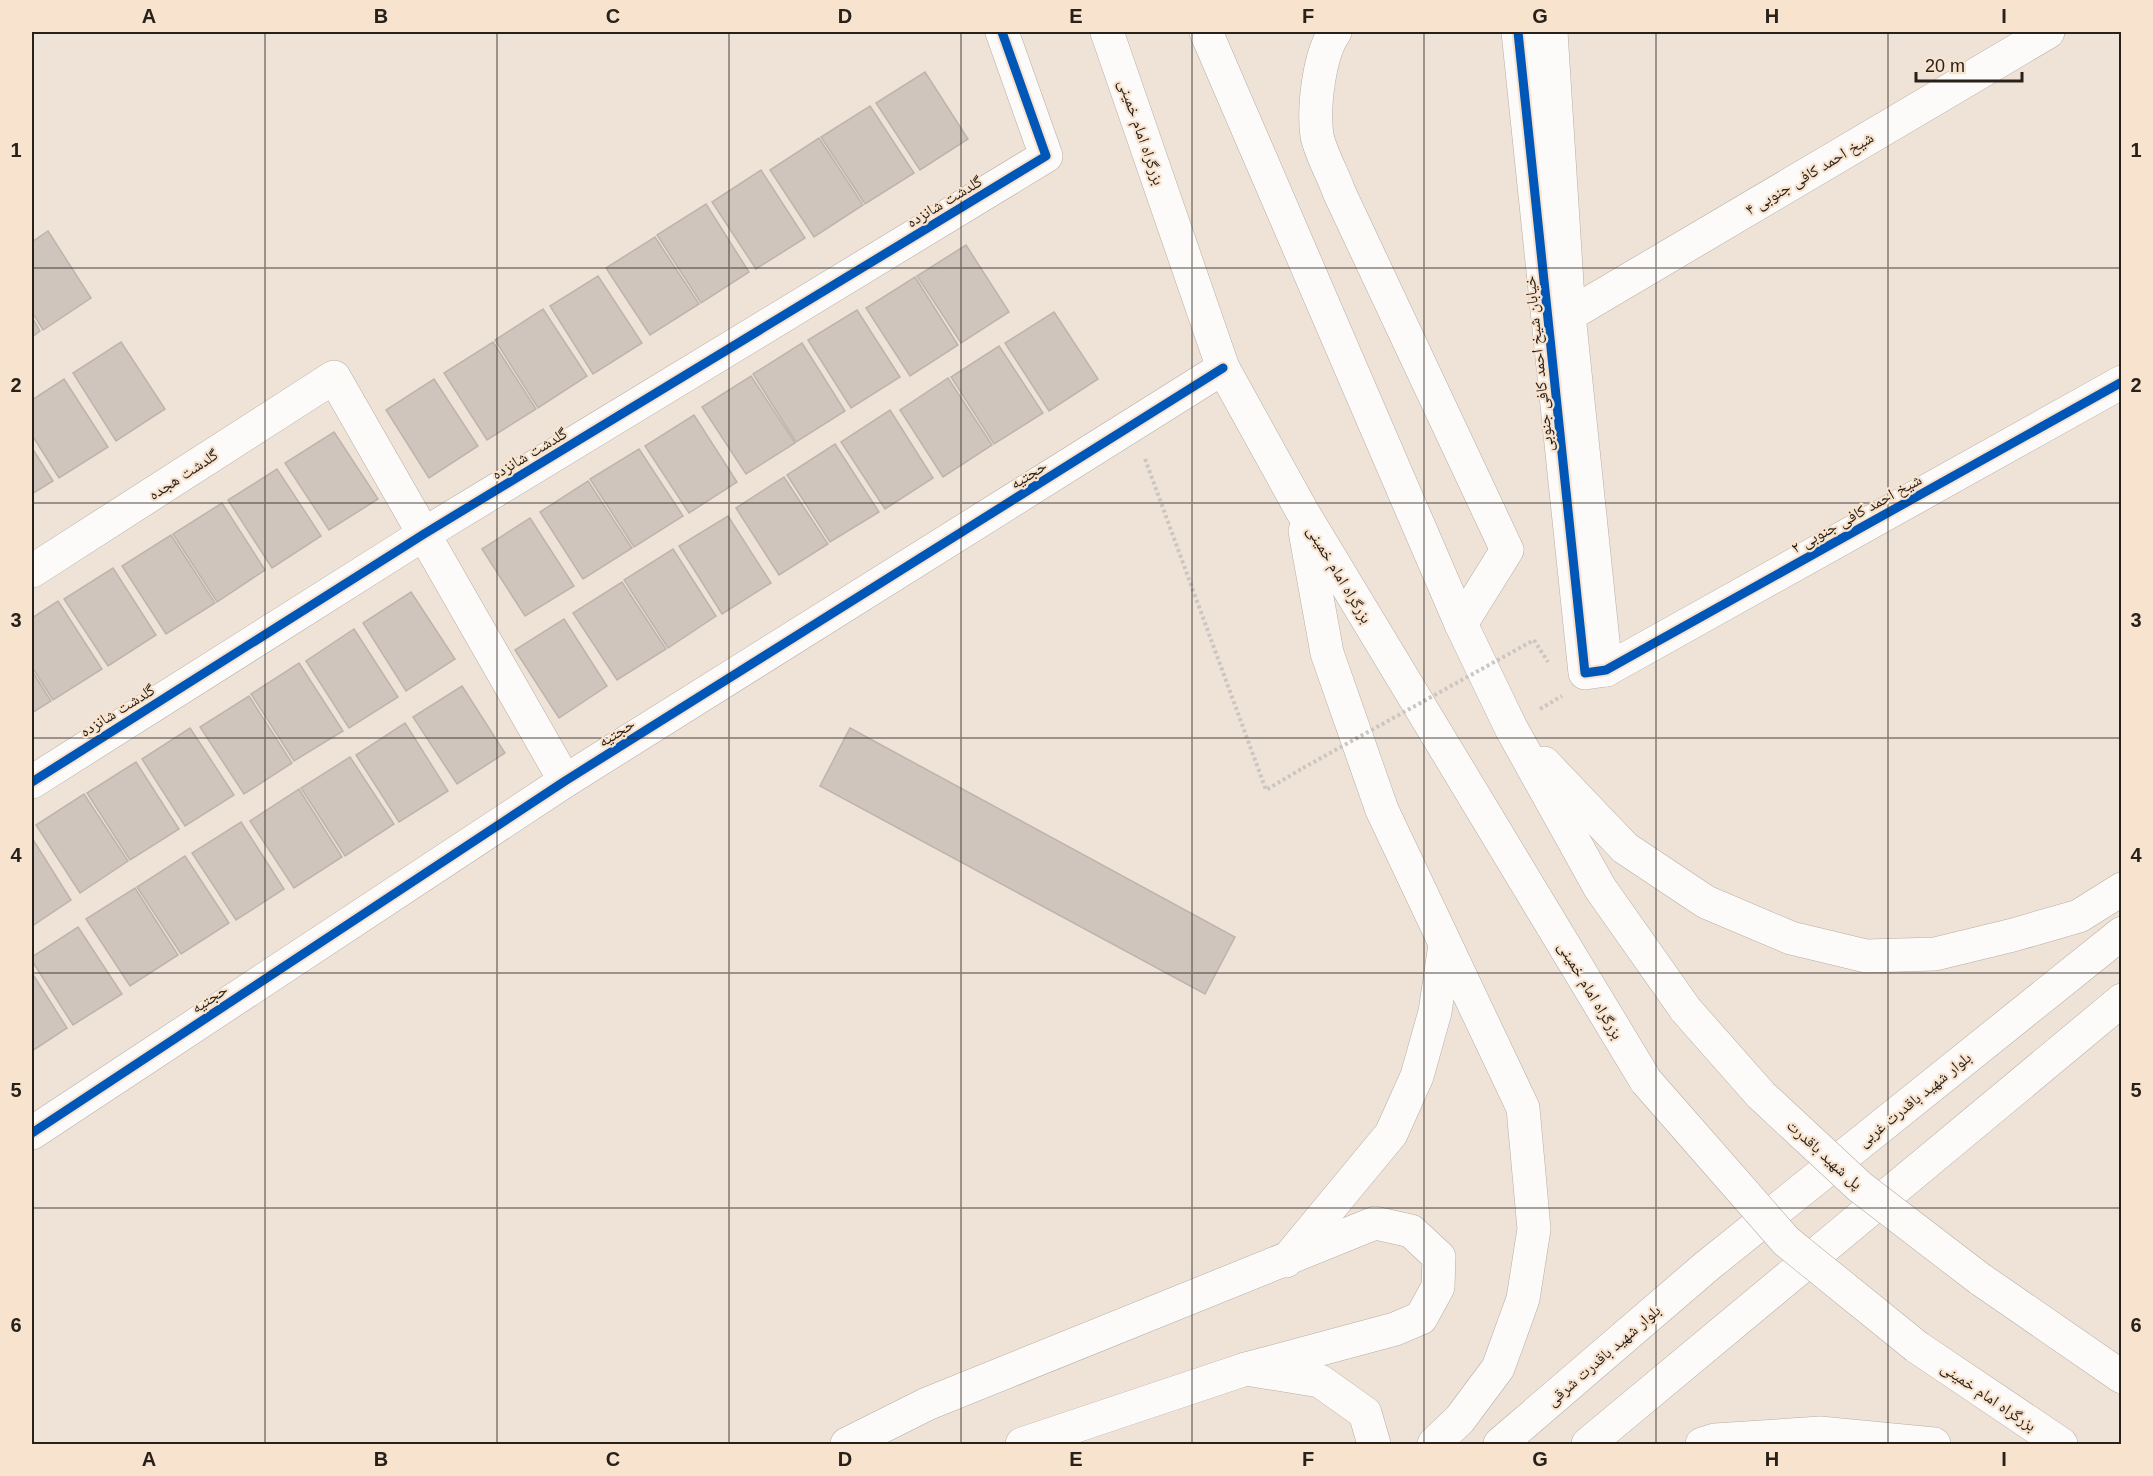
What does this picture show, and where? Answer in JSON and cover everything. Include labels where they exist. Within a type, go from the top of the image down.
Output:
[{"type":"main road","name":"گلدشت شانزده","points":[[32,782],[424,534],[1046,156],[1002,32]]},
{"type":"main road","name":"بزرگراه امام خمینی","points":[[1107,32],[1223,368],[1302,511],[1646,1081],[1786,1241],[1917,1347],[2061,1444]]},
{"type":"main road","points":[[1206,32],[1461,624],[1511,728],[1625,848],[1706,902],[1791,938],[1866,956],[1935,954],[2079,916],[2121,889]]},
{"type":"main road","points":[[1335,32],[1328,42],[1319,74],[1317,136],[1340,192],[1508,550],[1461,624]]},
{"type":"main road","name":"خیابان شیخ احمد کافی جنوبی","points":[[1518,32],[1585,674],[1606,670]]},
{"type":"main road","points":[[1551,32],[1569,315],[1606,670]]},
{"type":"main road","name":"شیخ احمد کافی جنوبی ۴","points":[[1569,315],[2048,32]]},
{"type":"main road","name":"حجتیه","points":[[32,1132],[565,781],[1133,427],[1223,368]]},
{"type":"main road","name":"گلدشت هجده","points":[[32,571],[334,377],[424,534]]},
{"type":"main road","name":"شیخ احمد کافی جنوبی ۲","points":[[1606,670],[2121,382]]},
{"type":"main road","points":[[1302,511],[1327,653],[1382,810],[1523,1108],[1534,1229],[1523,1299],[1498,1368],[1460,1419],[1434,1444]]},
{"type":"main road","points":[[424,534],[565,781]]},
{"type":"main road","name":"پل شهید باقدرت","points":[[1511,728],[1600,888],[1686,1010],[1761,1095],[1852,1179],[1980,1279],[2121,1377]]},
{"type":"main road","name":"بلوار شهید باقدرت غربی","points":[[1707,1266],[2121,933]]},
{"type":"main road","points":[[1286,1261],[1391,1134],[1417,1076],[1435,1012],[1445,945]]},
{"type":"main road","points":[[1588,1444],[2121,1000]]},
{"type":"main road","points":[[847,1444],[927,1404],[1286,1261],[1375,1223],[1411,1231],[1439,1257],[1438,1287],[1421,1317],[1395,1329],[1246,1369],[1022,1444]]},
{"type":"main road","name":"بلوار شهید باقدرت شرقی","points":[[1500,1444],[1707,1266]]},
{"type":"main road","points":[[1246,1369],[1320,1381],[1365,1413],[1374,1444]]},
{"type":"main road","points":[[1702,1444],[1715,1440],[1820,1433],[1934,1444]]},
{"type":"path","points":[[1133,427],[1266,790],[1534,640]]},
{"type":"building","points":[[925,72],[968,139],[920,170],[876,103]]},
{"type":"building","points":[[870,106],[914,173],[865,204],[821,137]]},
{"type":"building","points":[[819,138],[863,205],[814,237],[770,170]]},
{"type":"building","points":[[761,170],[805,238],[756,269],[712,202]]},
{"type":"building","points":[[706,204],[749,272],[701,303],[657,235]]},
{"type":"building","points":[[48,231],[91,298],[43,330],[32,312],[32,242]]},
{"type":"building","points":[[655,237],[699,304],[650,335],[606,268]]},
{"type":"building","points":[[966,245],[1009,312],[961,343],[917,276]]},
{"type":"building","points":[[598,276],[642,343],[593,374],[550,306]]},
{"type":"building","points":[[915,277],[958,345],[910,376],[866,308]]},
{"type":"building","points":[[543,309],[587,376],[538,408],[495,340]]},
{"type":"building","points":[[857,310],[900,377],[851,408],[808,340]]},
{"type":"building","points":[[1054,312],[1098,379],[1049,411],[1005,343]]},
{"type":"building","points":[[32,317],[40,331],[32,337]]},
{"type":"building","points":[[121,342],[165,409],[116,441],[73,373]]},
{"type":"building","points":[[493,342],[536,409],[487,440],[444,373]]},
{"type":"building","points":[[802,343],[845,411],[796,442],[753,374]]},
{"type":"building","points":[[999,346],[1043,413],[994,444],[951,377]]},
{"type":"building","points":[[751,376],[795,443],[746,474],[702,407]]},
{"type":"building","points":[[948,378],[992,445],[943,477],[900,410]]},
{"type":"building","points":[[64,379],[108,447],[59,478],[32,435],[32,400]]},
{"type":"building","points":[[434,379],[478,446],[429,478],[386,410]]},
{"type":"building","points":[[890,410],[933,478],[885,509],[841,442]]},
{"type":"building","points":[[694,415],[737,482],[689,513],[645,446]]},
{"type":"building","points":[[334,432],[378,499],[329,530],[285,463]]},
{"type":"building","points":[[835,444],[879,512],[830,542],[787,475]]},
{"type":"building","points":[[32,448],[53,481],[32,494]]},
{"type":"building","points":[[639,449],[683,516],[634,547],[590,479]]},
{"type":"building","points":[[277,469],[321,536],[272,568],[228,500]]},
{"type":"building","points":[[784,477],[828,544],[779,575],[736,508]]},
{"type":"building","points":[[588,481],[632,548],[583,579],[540,512]]},
{"type":"building","points":[[222,503],[265,570],[217,602],[173,534]]},
{"type":"building","points":[[728,516],[771,583],[722,614],[679,546]]},
{"type":"building","points":[[530,518],[574,586],[525,616],[482,549]]},
{"type":"building","points":[[171,535],[215,603],[166,634],[122,566]]},
{"type":"building","points":[[673,549],[716,616],[668,648],[624,580]]},
{"type":"building","points":[[113,568],[156,635],[108,666],[64,599]]},
{"type":"building","points":[[622,582],[666,649],[617,680],[573,613]]},
{"type":"building","points":[[411,592],[455,659],[406,691],[363,623]]},
{"type":"building","points":[[58,601],[102,669],[53,700],[32,667],[32,618]]},
{"type":"building","points":[[564,619],[607,686],[559,718],[515,650]]},
{"type":"building","points":[[354,629],[398,697],[349,728],[306,661]]},
{"type":"building","points":[[299,663],[343,731],[294,761],[251,694]]},
{"type":"building","points":[[32,671],[51,701],[32,713]]},
{"type":"building","points":[[462,686],[505,753],[457,784],[413,717]]},
{"type":"building","points":[[249,696],[292,763],[244,794],[200,727]]},
{"type":"building","points":[[405,723],[448,791],[399,822],[356,755]]},
{"type":"building","points":[[190,728],[234,795],[185,826],[142,759]]},
{"type":"building","points":[[850,728],[1235,937],[1205,994],[820,786]]},
{"type":"building","points":[[350,757],[394,824],[345,856],[301,788]]},
{"type":"building","points":[[136,762],[179,829],[130,860],[87,793]]},
{"type":"building","points":[[299,789],[342,857],[294,888],[250,821]]},
{"type":"building","points":[[84,794],[128,861],[80,893],[36,825]]},
{"type":"building","points":[[241,822],[284,889],[236,920],[192,853]]},
{"type":"building","points":[[32,838],[71,900],[32,926]]},
{"type":"building","points":[[185,856],[229,923],[181,954],[137,887]]},
{"type":"building","points":[[135,888],[178,955],[130,986],[86,919]]},
{"type":"building","points":[[78,927],[122,994],[73,1025],[32,961],[32,957]]},
{"type":"building","points":[[32,973],[67,1028],[32,1051]]},
{"type":"cycle path","points":[[32,782],[424,534],[1046,156],[1002,32]]},
{"type":"cycle path","points":[[1518,32],[1585,673],[1606,670],[2122,382]]},
{"type":"cycle path","points":[[32,1133],[565,781],[1223,368]]}]
